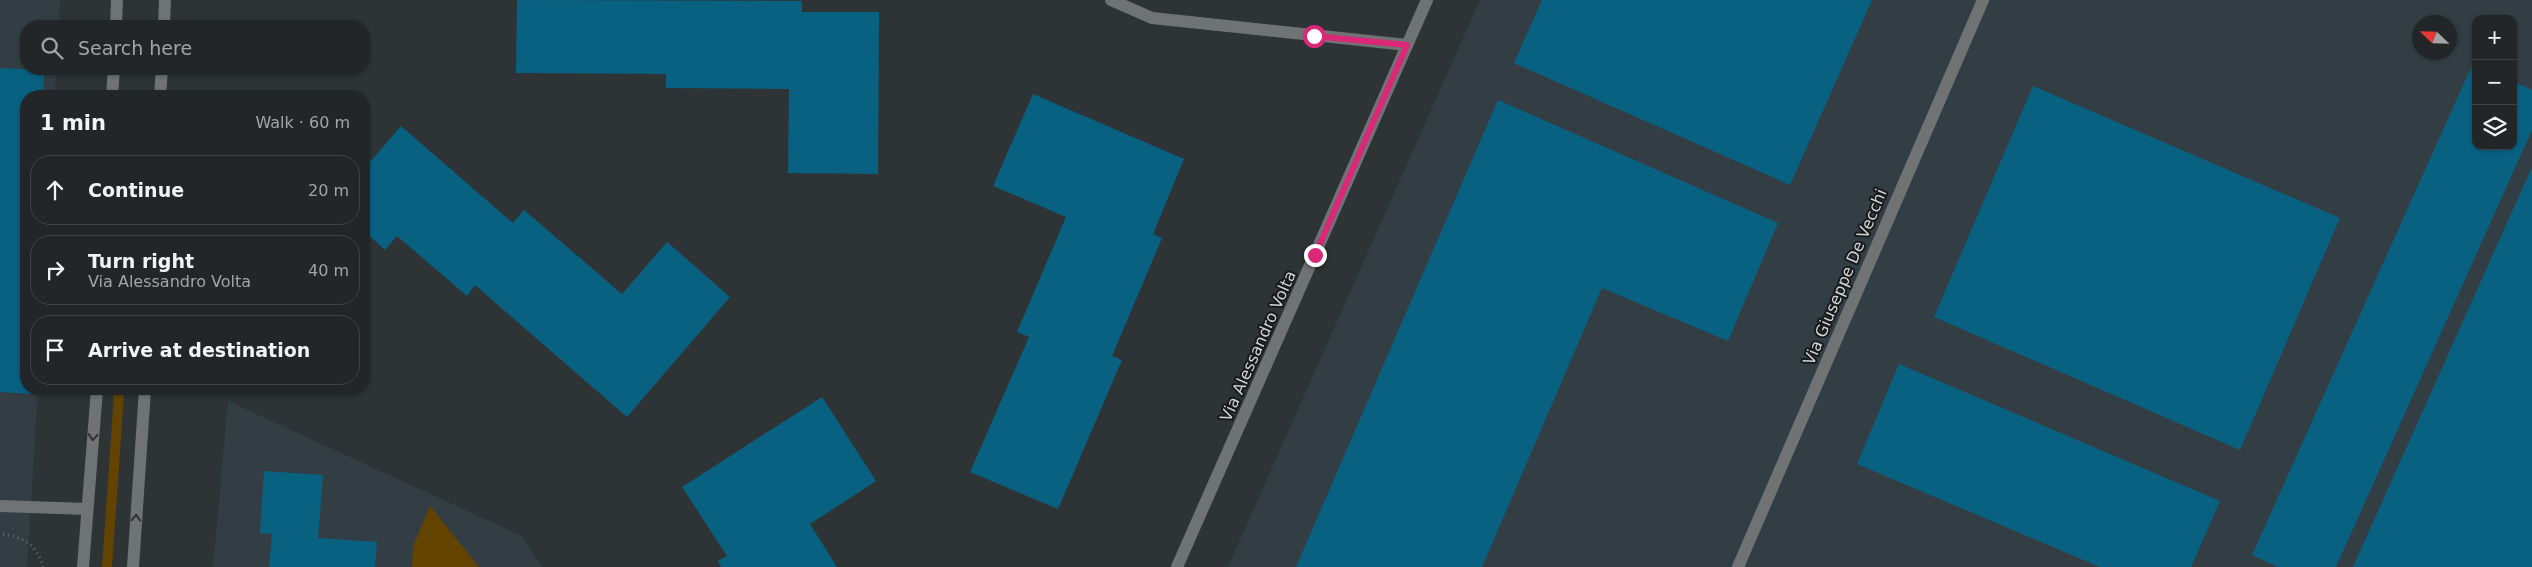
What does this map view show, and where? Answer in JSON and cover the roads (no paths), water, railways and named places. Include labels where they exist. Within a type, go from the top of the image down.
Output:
[{"type":"street","points":[[116,20],[117,0]]},
{"type":"street","points":[[164,20],[165,0]]},
{"type":"street","points":[[1111,0],[1152,18],[1407,45]]},
{"type":"street","name":"Via Alessandro Volta","points":[[1177,567],[1427,0]]},
{"type":"street","name":"Via Giuseppe De Vecchi","points":[[1738,567],[1982,0]]},
{"type":"street","points":[[112,90],[114,75]]},
{"type":"street","points":[[160,90],[162,75]]},
{"type":"street","points":[[83,567],[96,395]]},
{"type":"street","points":[[133,567],[145,395]]},
{"type":"street","points":[[0,506],[87,508]]}]
